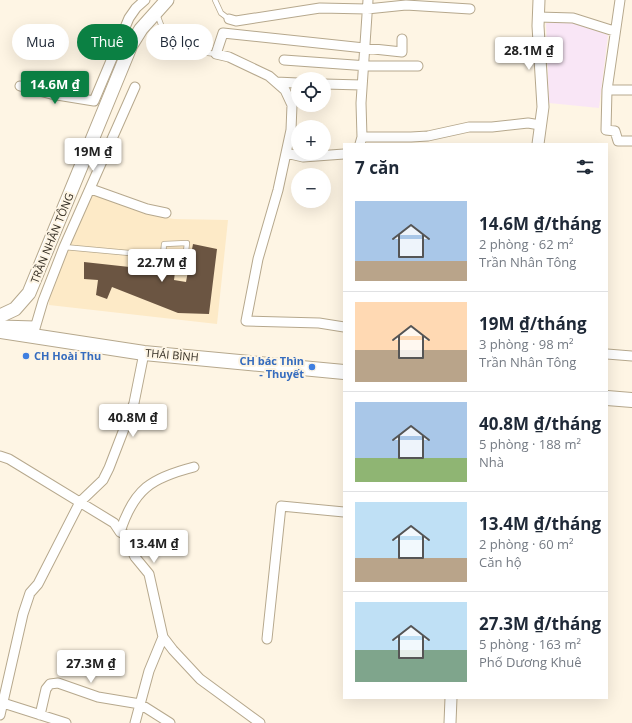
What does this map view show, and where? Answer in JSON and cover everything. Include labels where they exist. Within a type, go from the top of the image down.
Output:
[{"type":"main road","name":"TRẦN NHÂN TÔNG","points":[[0,316],[15,309],[29,293],[131,45],[140,29],[167,0]]},
{"type":"main road","name":"THÁI BÌNH","points":[[0,331],[34,330],[144,353],[343,372]]},
{"type":"main road","points":[[608,398],[632,400]]},
{"type":"street","points":[[20,86],[50,94],[94,101],[129,18],[136,8],[145,0],[156,12]]},
{"type":"street","points":[[538,143],[543,107],[538,17],[539,0]]},
{"type":"street","points":[[620,0],[614,31],[607,90],[606,130],[615,131],[618,141],[632,141]]},
{"type":"street","points":[[368,4],[360,103],[361,141],[428,136],[469,127],[492,127],[528,123],[540,125]]},
{"type":"street","points":[[229,19],[236,21],[320,8],[368,4],[406,5],[470,10]]},
{"type":"street","points":[[538,17],[573,18],[614,31]]},
{"type":"street","points":[[343,327],[319,323],[246,321],[258,259],[278,190],[292,130],[292,105],[285,90],[269,76],[229,56],[216,54],[223,33],[402,52],[402,39]]},
{"type":"street","points":[[284,60],[364,66],[418,66]]},
{"type":"street","points":[[276,82],[291,83]]},
{"type":"street","points":[[331,84],[362,85]]},
{"type":"street","points":[[0,325],[34,330],[45,294],[64,247],[135,87]]},
{"type":"street","points":[[607,90],[632,90]]},
{"type":"street","points":[[286,153],[303,157],[343,154]]},
{"type":"street","points":[[91,189],[147,209],[166,213]]},
{"type":"street","points":[[0,715],[23,614],[30,593],[38,584],[80,502],[103,480],[110,468],[134,403],[144,353]]},
{"type":"street","points":[[608,354],[632,356]]},
{"type":"street","points":[[0,456],[9,459],[36,478],[114,523],[120,532],[124,534],[134,557],[149,574],[163,637],[200,679],[260,723]]},
{"type":"street","points":[[120,532],[124,518],[142,489],[175,472],[194,467]]},
{"type":"street","points":[[267,638],[281,506],[343,512]]},
{"type":"street","points":[[135,723],[149,671],[163,637]]},
{"type":"street","points":[[40,715],[46,689],[50,684],[58,683],[98,697],[140,704],[170,723]]},
{"type":"street","points":[[450,723],[451,699]]},
{"type":"street","points":[[3,703],[66,723]]},
{"type":"lane","points":[[215,0],[221,12],[229,19]]},
{"type":"lane","points":[[156,12],[163,30],[176,49],[216,54]]},
{"type":"lane","points":[[187,243],[184,268],[162,266],[162,256],[164,244],[187,243]]},
{"type":"lane","points":[[64,247],[162,256]]},
{"type":"shaded area","points":[[546,23],[573,23],[608,35],[599,108],[549,103]]},
{"type":"shaded area","points":[[92,193],[145,214],[174,219],[228,220],[217,324],[49,305],[49,294]]},
{"type":"building","points":[[193,244],[217,249],[209,314],[178,313],[112,287],[107,299],[96,295],[98,280],[84,279],[84,262],[175,272],[174,280],[186,282]]},
{"type":"place","name":"CH Hoài Thu","points":[[26,356]]},
{"type":"place","name":"CH bác Thìn - Thuyết","points":[[312,367]]}]
